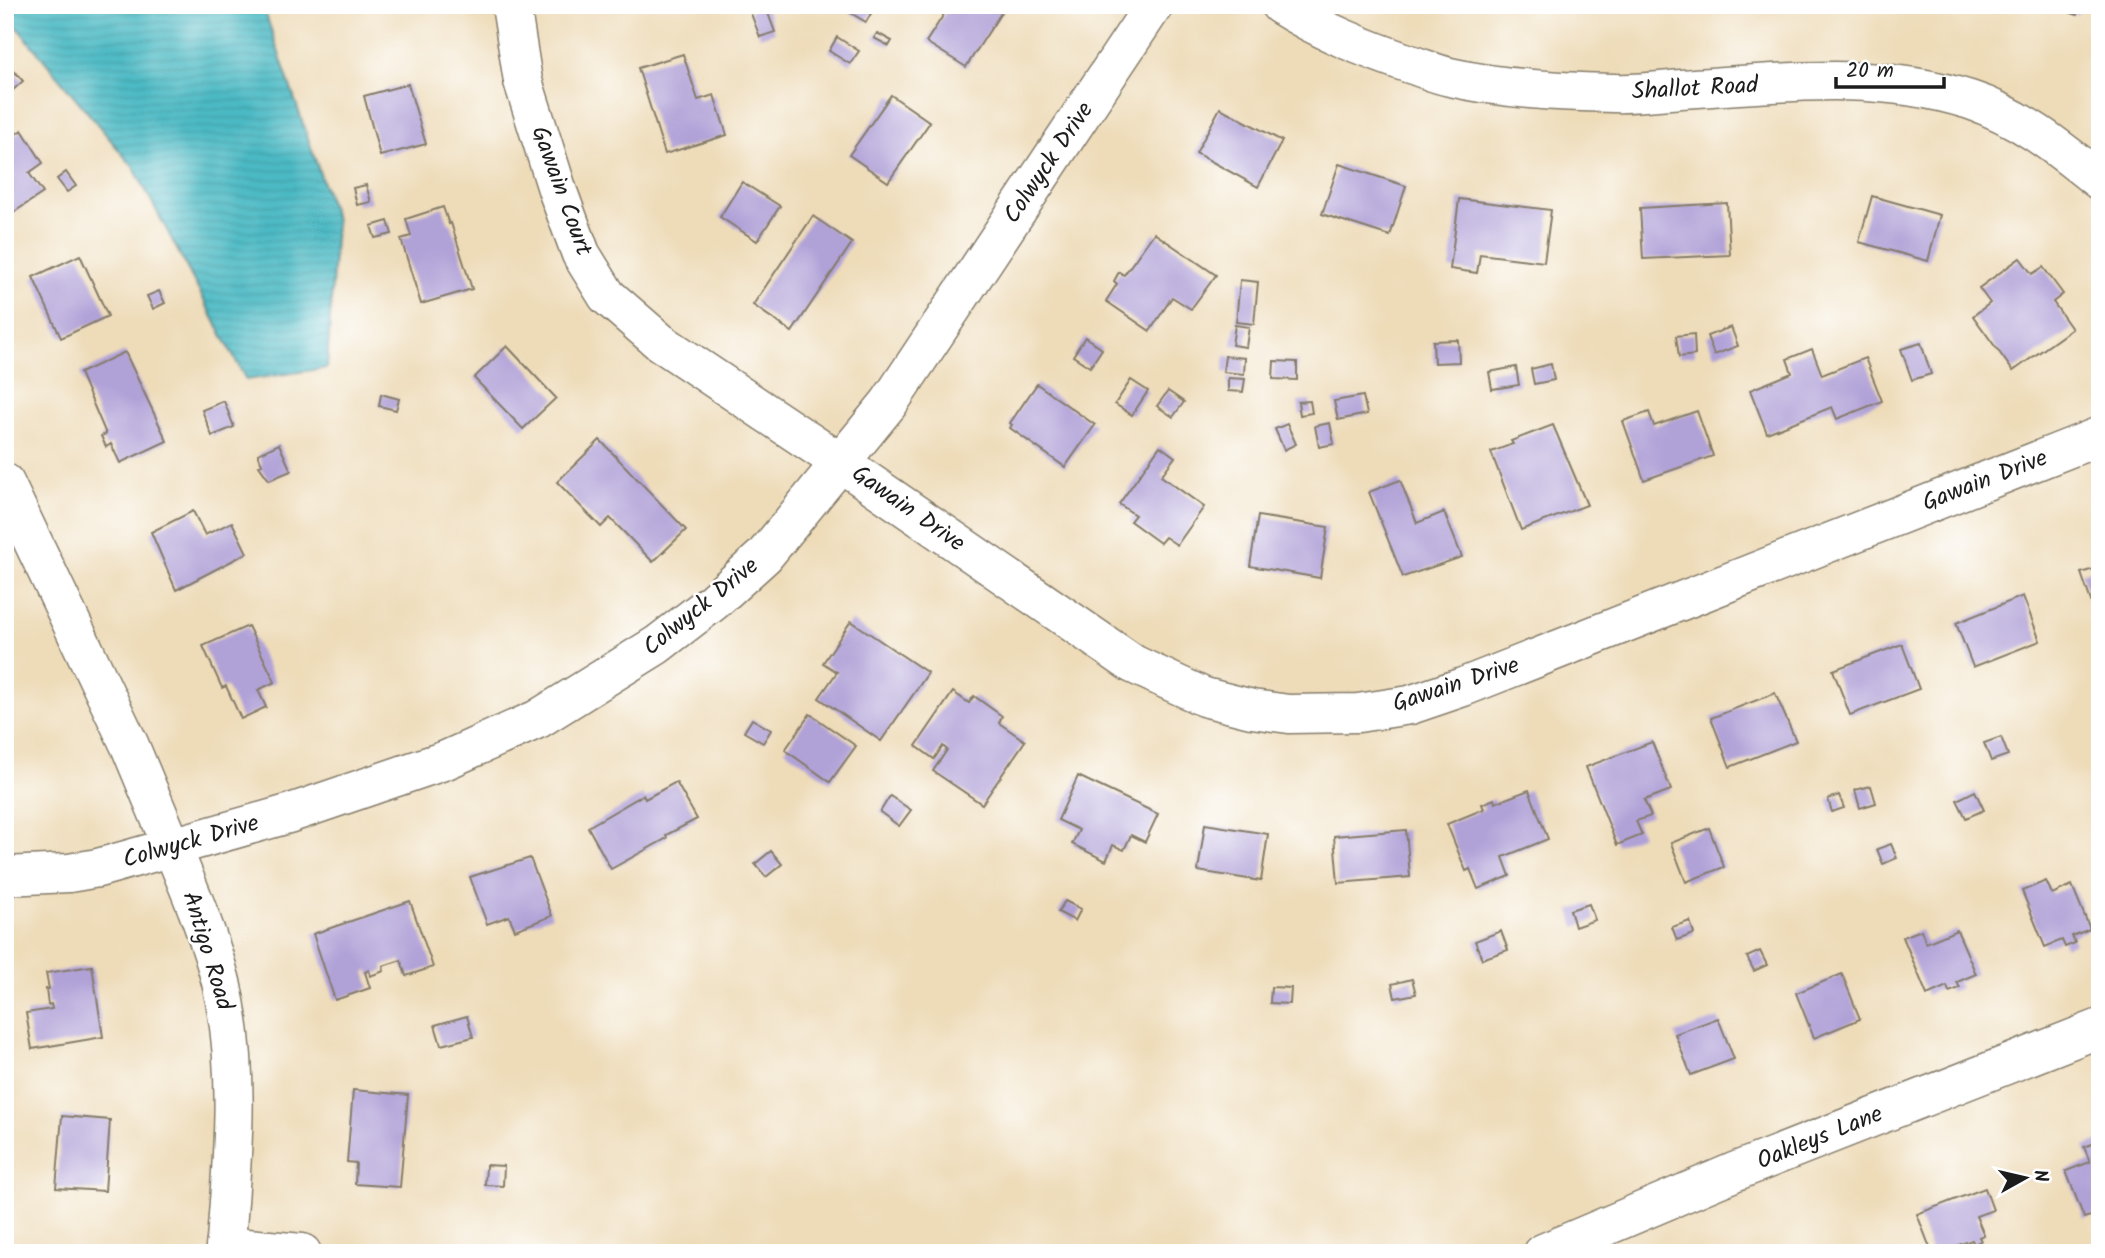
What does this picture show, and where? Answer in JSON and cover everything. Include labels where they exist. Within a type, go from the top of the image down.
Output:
[{"type":"street","name":"Gawain Court","points":[[511,5],[523,81],[558,192],[581,254],[607,296],[660,342],[841,463]]},
{"type":"street","name":"Colwyck Drive","points":[[5,876],[69,873],[98,868],[288,814],[446,760],[538,719],[657,645],[713,602],[764,556],[889,404],[1154,5]]},
{"type":"street","name":"Shallot Road","points":[[1280,5],[1314,26],[1363,48],[1449,77],[1527,90],[1616,93],[1763,84],[1876,81],[1907,84],[1972,101],[2030,128],[2100,181]]},
{"type":"street","name":"Gawain Drive","points":[[841,463],[1133,664],[1203,697],[1252,709],[1289,713],[1358,713],[1410,705],[1463,687],[2100,436]]},
{"type":"street","name":"Antigo Road","points":[[5,484],[130,747],[205,929],[221,983],[230,1037],[235,1121],[225,1250]]},
{"type":"street","name":"Oakleys Lane","points":[[1543,1253],[1734,1172],[2100,1028]]},
{"type":"street","points":[[225,1250],[302,1253]]},
{"type":"water","points":[[5,5],[260,5],[265,12],[336,221],[327,368],[246,380],[134,168],[5,13]]},
{"type":"building","points":[[765,5],[775,32],[760,37],[750,11]]},
{"type":"building","points":[[865,5],[873,10],[866,22],[841,7]]},
{"type":"building","points":[[950,5],[1006,5],[966,67],[926,42]]},
{"type":"building","points":[[2049,5],[2080,5],[2077,15]]},
{"type":"building","points":[[877,33],[892,41],[889,46],[874,38]]},
{"type":"building","points":[[837,37],[859,51],[850,64],[829,51]]},
{"type":"building","points":[[683,54],[698,100],[714,95],[727,135],[665,154],[638,68]]},
{"type":"building","points":[[14,71],[23,81],[13,90],[5,79]]},
{"type":"building","points":[[408,84],[426,144],[380,156],[364,96]]},
{"type":"building","points":[[891,95],[930,122],[888,182],[849,155]]},
{"type":"building","points":[[1220,108],[1282,141],[1258,187],[1196,153]]},
{"type":"building","points":[[22,130],[43,163],[29,173],[43,193],[5,218],[5,141]]},
{"type":"building","points":[[1339,164],[1406,186],[1390,236],[1322,214]]},
{"type":"building","points":[[66,172],[76,186],[67,192],[57,179]]},
{"type":"building","points":[[742,182],[780,206],[757,241],[720,217]]},
{"type":"building","points":[[366,185],[371,202],[357,205],[353,188]]},
{"type":"building","points":[[1872,196],[1940,215],[1928,261],[1859,242]]},
{"type":"building","points":[[1459,199],[1551,210],[1544,262],[1480,254],[1477,273],[1450,269]]},
{"type":"building","points":[[1727,203],[1730,255],[1643,259],[1640,208]]},
{"type":"building","points":[[443,207],[449,224],[451,223],[472,289],[421,304],[401,239],[411,236],[406,219]]},
{"type":"building","points":[[813,216],[852,243],[792,332],[753,305]]},
{"type":"building","points":[[388,221],[392,234],[375,238],[371,226]]},
{"type":"building","points":[[1154,233],[1216,275],[1191,309],[1172,297],[1150,331],[1106,301],[1117,284],[1114,281],[1119,272],[1124,275]]},
{"type":"building","points":[[80,255],[108,316],[61,338],[33,277]]},
{"type":"building","points":[[2020,258],[2032,274],[2043,267],[2063,294],[2053,302],[2072,329],[2013,371],[1973,316],[1990,303],[1979,288]]},
{"type":"building","points":[[1240,280],[1258,282],[1254,324],[1236,322]]},
{"type":"building","points":[[159,291],[165,303],[153,309],[147,296]]},
{"type":"building","points":[[1235,325],[1249,327],[1246,347],[1232,345]]},
{"type":"building","points":[[1731,327],[1738,346],[1714,355],[1707,336]]},
{"type":"building","points":[[1694,334],[1695,355],[1679,357],[1676,336]]},
{"type":"building","points":[[1085,337],[1102,349],[1090,367],[1073,356]]},
{"type":"building","points":[[1458,340],[1459,362],[1434,363],[1433,341]]},
{"type":"building","points":[[1921,343],[1931,374],[1912,380],[1901,349]]},
{"type":"building","points":[[507,346],[556,398],[523,429],[474,378]]},
{"type":"building","points":[[1812,349],[1822,375],[1865,358],[1882,401],[1837,419],[1832,407],[1767,433],[1750,390],[1792,373],[1787,359]]},
{"type":"building","points":[[125,352],[167,441],[120,463],[111,444],[106,447],[101,436],[106,434],[80,373]]},
{"type":"building","points":[[1225,356],[1245,358],[1244,374],[1223,372]]},
{"type":"building","points":[[1274,361],[1297,362],[1297,380],[1273,379]]},
{"type":"building","points":[[1551,364],[1554,380],[1534,384],[1531,369]]},
{"type":"building","points":[[1516,367],[1519,385],[1492,389],[1489,372]]},
{"type":"building","points":[[1228,378],[1245,379],[1243,392],[1228,391]]},
{"type":"building","points":[[1131,380],[1148,391],[1132,415],[1115,404]]},
{"type":"building","points":[[1037,384],[1095,425],[1065,467],[1010,428],[1010,423]]},
{"type":"building","points":[[1168,391],[1184,402],[1173,417],[1157,406]]},
{"type":"building","points":[[381,394],[399,399],[396,410],[379,406]]},
{"type":"building","points":[[1363,396],[1367,414],[1338,420],[1334,401]]},
{"type":"building","points":[[224,401],[234,427],[212,436],[202,410]]},
{"type":"building","points":[[1310,401],[1312,413],[1300,415],[1298,402]]},
{"type":"building","points":[[1697,411],[1713,456],[1644,480],[1623,421],[1649,412],[1654,426]]},
{"type":"building","points":[[1330,423],[1334,444],[1319,447],[1315,426]]},
{"type":"building","points":[[1287,424],[1296,444],[1284,450],[1275,429]]},
{"type":"building","points":[[1553,425],[1587,505],[1521,530],[1491,452]]},
{"type":"building","points":[[600,440],[686,530],[653,562],[610,518],[601,527],[557,482]]},
{"type":"building","points":[[279,444],[291,471],[269,480],[259,466],[262,464],[258,454]]},
{"type":"building","points":[[1160,446],[1175,457],[1161,476],[1204,507],[1177,545],[1165,537],[1160,543],[1130,521],[1135,515],[1119,504]]},
{"type":"building","points":[[1400,480],[1417,523],[1444,512],[1462,557],[1403,577],[1369,492]]},
{"type":"building","points":[[193,511],[205,535],[232,522],[247,553],[176,590],[151,532]]},
{"type":"building","points":[[1258,516],[1328,527],[1320,578],[1250,566]]},
{"type":"building","points":[[2100,567],[2100,624],[2099,624],[2081,573]]},
{"type":"building","points":[[2023,596],[2040,641],[1973,667],[1956,623]]},
{"type":"building","points":[[851,621],[928,673],[881,741],[819,698],[837,672],[823,663]]},
{"type":"building","points":[[248,626],[275,682],[258,690],[266,707],[241,719],[226,686],[222,688],[203,646]]},
{"type":"building","points":[[1902,644],[1919,689],[1850,715],[1833,670]]},
{"type":"building","points":[[953,692],[969,703],[974,696],[1002,716],[999,723],[1025,741],[982,804],[933,771],[947,750],[943,746],[934,759],[916,746]]},
{"type":"building","points":[[1775,693],[1796,741],[1730,767],[1711,718]]},
{"type":"building","points":[[810,714],[856,746],[830,782],[785,750]]},
{"type":"building","points":[[752,719],[771,730],[763,743],[744,732]]},
{"type":"building","points":[[2001,737],[2008,755],[1991,761],[1984,743]]},
{"type":"building","points":[[1652,742],[1671,790],[1644,800],[1651,816],[1636,821],[1642,835],[1617,845],[1586,767]]},
{"type":"building","points":[[1078,776],[1158,814],[1145,842],[1131,835],[1124,850],[1113,845],[1106,861],[1072,844],[1079,830],[1058,820]]},
{"type":"building","points":[[676,782],[697,819],[611,869],[588,827],[643,795],[645,799]]},
{"type":"building","points":[[1871,786],[1876,803],[1860,808],[1855,790]]},
{"type":"building","points":[[1529,790],[1548,839],[1503,857],[1510,876],[1478,889],[1470,869],[1466,871],[1447,824],[1484,809],[1482,804],[1494,799],[1495,803]]},
{"type":"building","points":[[1975,791],[1984,810],[1966,818],[1957,800]]},
{"type":"building","points":[[1839,795],[1844,808],[1832,812],[1828,799]]},
{"type":"building","points":[[890,796],[911,810],[899,826],[880,812]]},
{"type":"building","points":[[1205,824],[1268,834],[1261,881],[1198,871]]},
{"type":"building","points":[[1709,828],[1724,867],[1686,882],[1671,843]]},
{"type":"building","points":[[1406,830],[1410,877],[1338,883],[1334,836]]},
{"type":"building","points":[[1891,844],[1897,858],[1883,864],[1877,849]]},
{"type":"building","points":[[771,851],[782,864],[766,877],[755,864]]},
{"type":"building","points":[[530,858],[552,916],[515,930],[509,916],[487,924],[470,877]]},
{"type":"building","points":[[2046,881],[2052,894],[2072,885],[2090,929],[2072,936],[2075,943],[2065,947],[2062,940],[2045,947],[2022,891]]},
{"type":"building","points":[[410,901],[433,967],[406,976],[401,960],[383,966],[384,971],[370,976],[369,970],[365,972],[370,988],[335,1000],[313,934]]},
{"type":"building","points":[[1065,901],[1081,909],[1075,921],[1058,912]]},
{"type":"building","points":[[1589,904],[1595,920],[1575,927],[1570,910]]},
{"type":"building","points":[[1690,921],[1694,934],[1677,940],[1672,927]]},
{"type":"building","points":[[1921,930],[1926,943],[1957,930],[1976,974],[1957,982],[1960,988],[1949,992],[1947,986],[1927,995],[1903,937]]},
{"type":"building","points":[[1501,931],[1508,950],[1482,959],[1475,941]]},
{"type":"building","points":[[1760,951],[1767,965],[1754,971],[1747,957]]},
{"type":"building","points":[[92,966],[103,1037],[32,1049],[26,1013],[52,1009],[51,1004],[48,1005],[46,973]]},
{"type":"building","points":[[1842,974],[1860,1019],[1814,1038],[1796,993]]},
{"type":"building","points":[[1412,979],[1416,994],[1395,998],[1392,984]]},
{"type":"building","points":[[1271,987],[1291,988],[1290,1004],[1270,1003]]},
{"type":"building","points":[[467,1016],[473,1037],[441,1045],[435,1025]]},
{"type":"building","points":[[1718,1018],[1734,1059],[1691,1075],[1675,1034]]},
{"type":"building","points":[[353,1090],[408,1095],[400,1187],[355,1184],[356,1163],[347,1162]]},
{"type":"building","points":[[62,1116],[110,1120],[105,1191],[56,1188]]},
{"type":"building","points":[[2100,1141],[2100,1213],[2084,1218],[2066,1171],[2090,1162],[2084,1147]]},
{"type":"building","points":[[486,1165],[504,1166],[503,1186],[485,1185]]},
{"type":"building","points":[[1985,1188],[1993,1210],[1976,1216],[1984,1235],[1979,1237],[1981,1241],[1974,1244],[1972,1240],[1953,1247],[1955,1253],[1932,1253],[1917,1214]]}]
